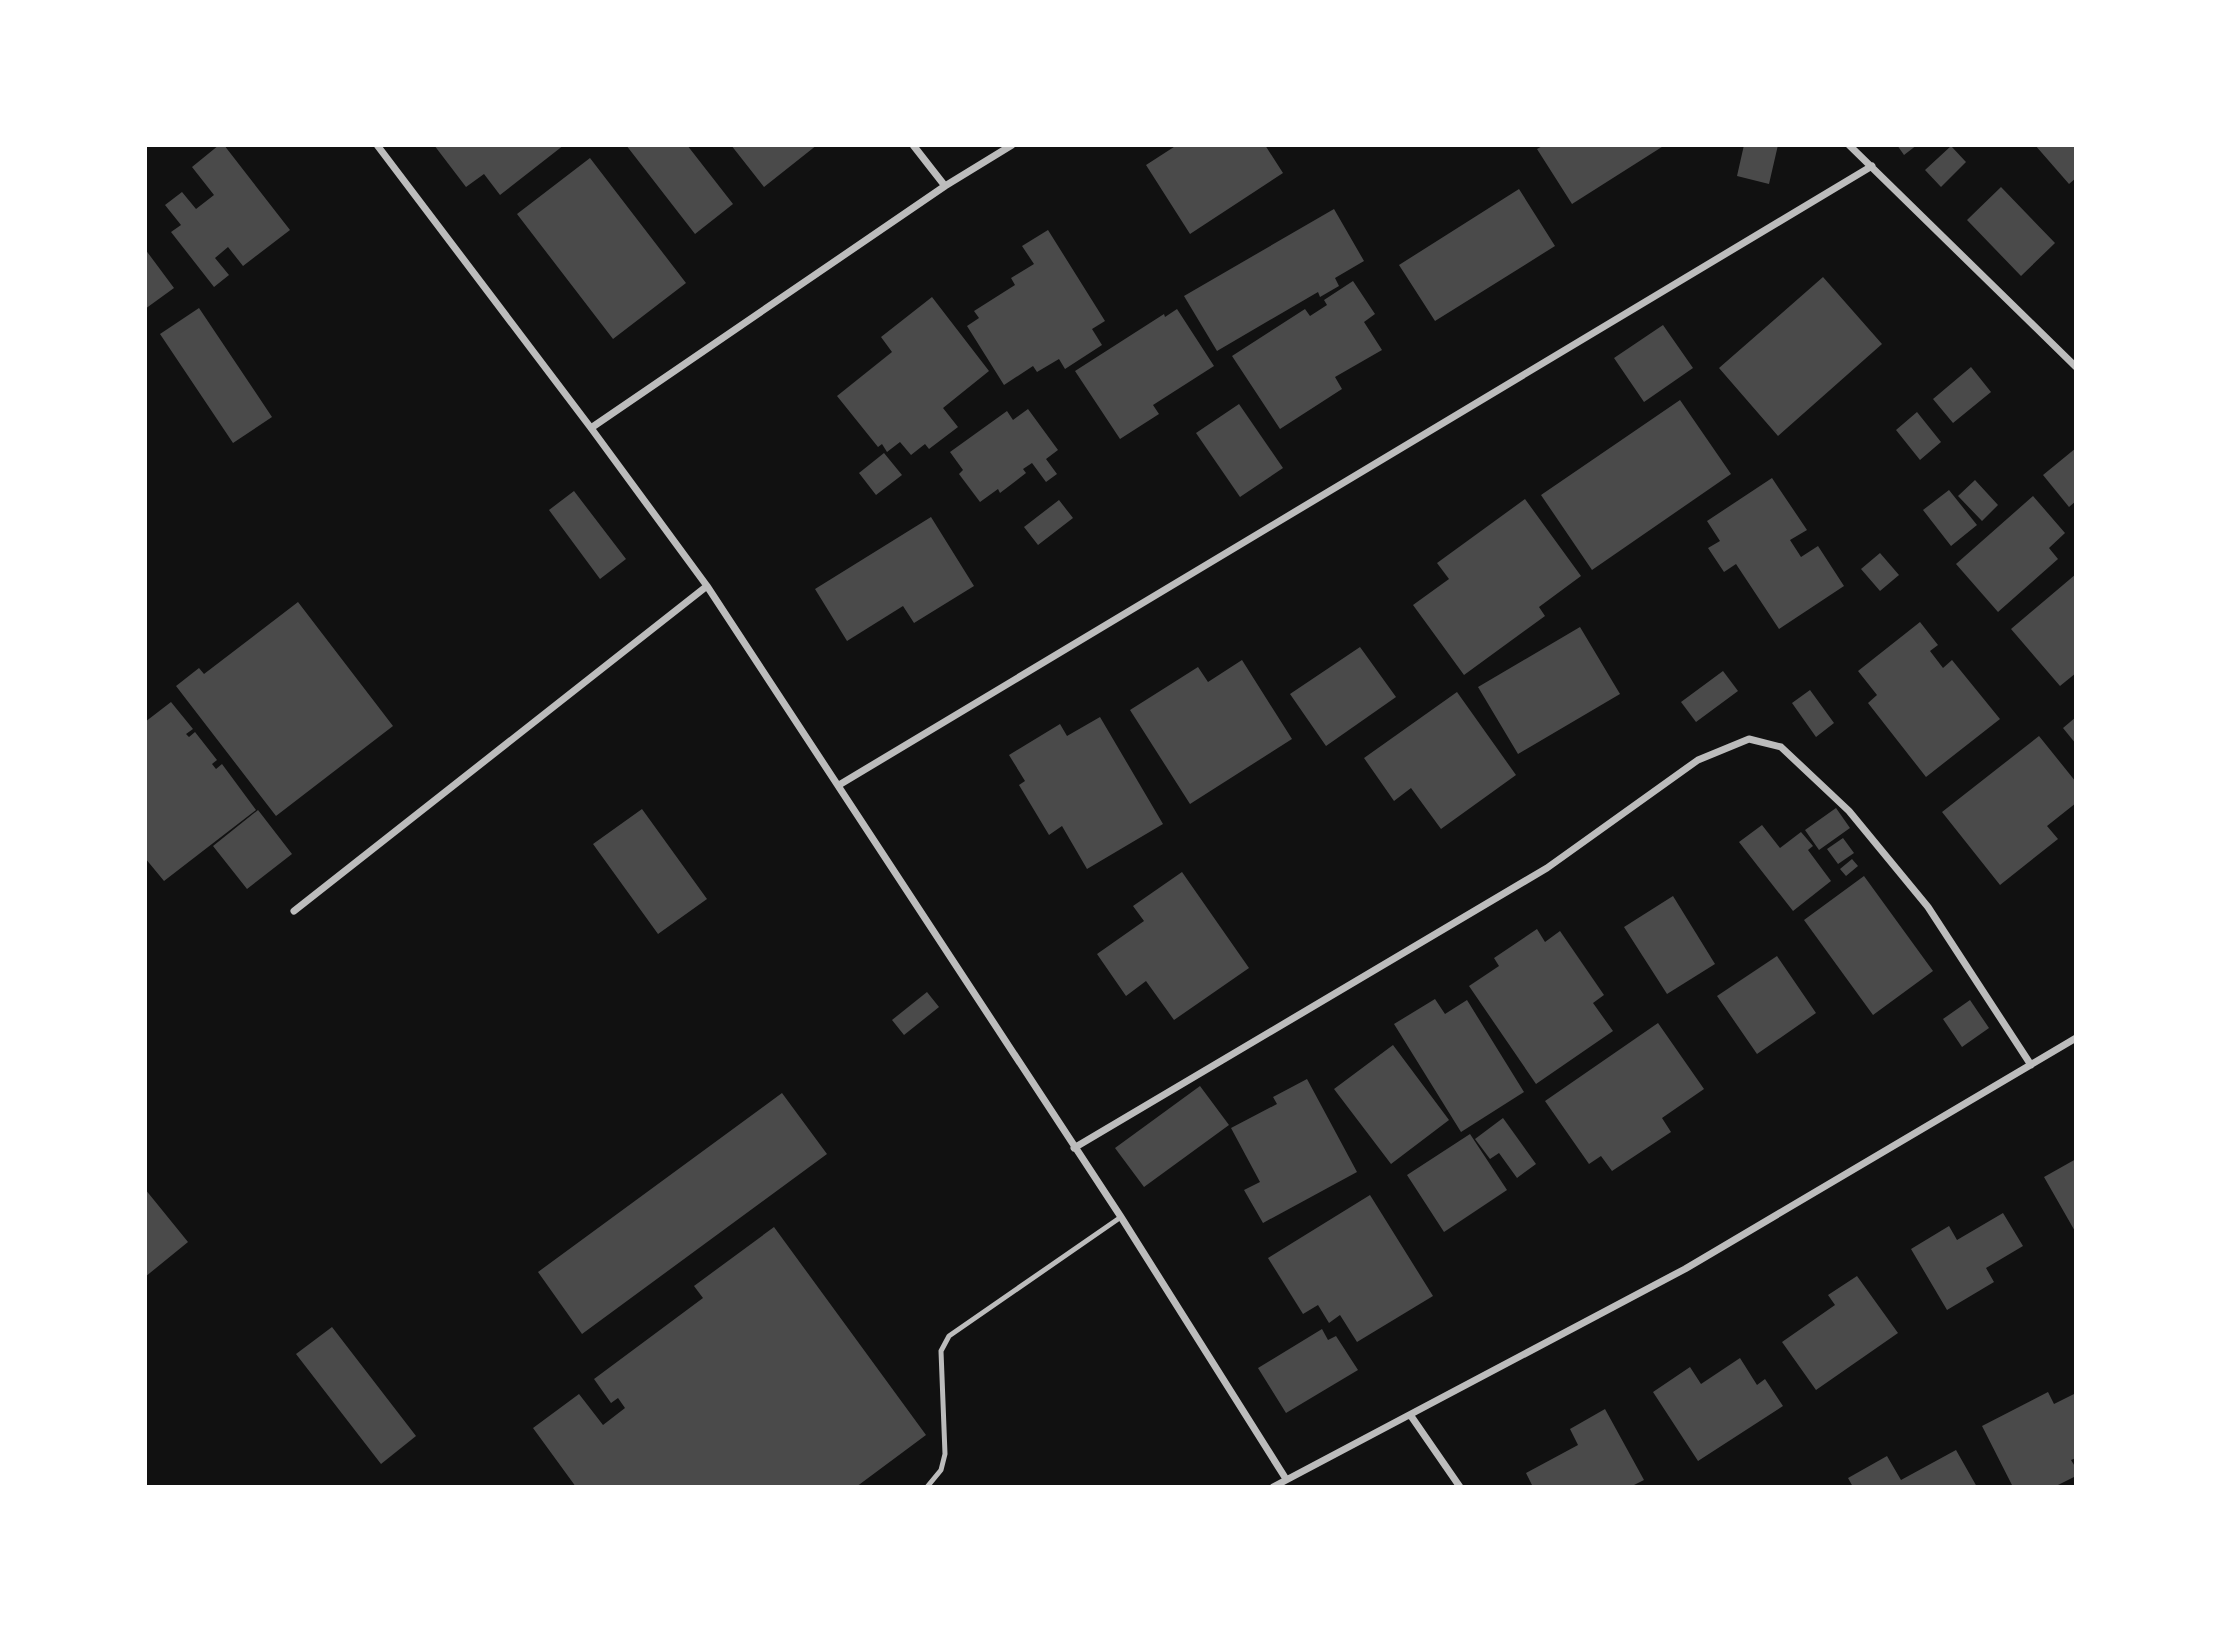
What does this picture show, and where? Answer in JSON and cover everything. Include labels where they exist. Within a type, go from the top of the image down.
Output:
[{"type":"street","points":[[377,145],[707,586],[1121,1217],[1286,1479]]},
{"type":"street","points":[[913,145],[945,186]]},
{"type":"street","points":[[591,428],[945,186],[1012,145]]},
{"type":"street","points":[[1849,145],[2076,367]]},
{"type":"street","points":[[839,785],[1872,166]]},
{"type":"street","points":[[294,911],[707,586]]},
{"type":"street","points":[[1074,1148],[1547,868],[1698,760],[1749,739],[1781,747],[1849,811],[1927,907],[2031,1065]]},
{"type":"street","points":[[1273,1487],[1685,1269],[2076,1038]]},
{"type":"street","points":[[1411,1416],[1460,1487]]},
{"type":"lane","points":[[927,1487],[941,1470],[945,1454],[941,1351],[949,1336],[1121,1217]]},
{"type":"building","points":[[219,145],[224,145],[290,230],[243,266],[228,247],[215,258],[229,275],[214,287],[171,232],[181,225],[165,205],[182,192],[196,209],[214,195],[192,167]]},
{"type":"building","points":[[434,145],[564,145],[500,195],[484,174],[466,187]]},
{"type":"building","points":[[626,145],[687,145],[733,204],[695,234]]},
{"type":"building","points":[[731,145],[817,145],[764,187]]},
{"type":"building","points":[[1177,145],[1265,145],[1283,173],[1190,234],[1146,165]]},
{"type":"building","points":[[1544,145],[1665,145],[1572,204],[1537,149]]},
{"type":"building","points":[[1744,145],[1778,145],[1769,184],[1737,176]]},
{"type":"building","points":[[1897,145],[1917,145],[1904,155]]},
{"type":"building","points":[[2035,145],[2076,145],[2076,178],[2069,184]]},
{"type":"building","points":[[1951,146],[1966,162],[1941,187],[1925,170]]},
{"type":"building","points":[[590,158],[686,283],[613,339],[517,214]]},
{"type":"building","points":[[2001,187],[2055,243],[2021,276],[1967,220]]},
{"type":"building","points":[[1519,189],[1555,246],[1435,321],[1399,265]]},
{"type":"building","points":[[1334,209],[1364,261],[1335,278],[1339,286],[1320,297],[1318,292],[1217,351],[1184,296]]},
{"type":"building","points":[[1048,230],[1105,321],[1092,329],[1102,345],[1065,369],[1059,359],[1037,372],[1033,366],[1004,385],[967,326],[979,318],[974,311],[1015,285],[1011,278],[1034,264],[1022,246]]},
{"type":"building","points":[[145,249],[174,288],[145,309]]},
{"type":"building","points":[[1823,277],[1882,344],[1778,436],[1719,368]]},
{"type":"building","points":[[1353,281],[1375,314],[1364,322],[1382,350],[1335,377],[1342,389],[1280,429],[1232,356],[1305,309],[1310,316],[1327,305],[1324,300]]},
{"type":"building","points":[[932,297],[989,371],[943,408],[958,427],[929,449],[925,444],[911,455],[900,442],[887,452],[882,444],[878,447],[837,396],[892,352],[881,337]]},
{"type":"building","points":[[199,308],[272,417],[233,443],[160,334]]},
{"type":"building","points":[[1177,309],[1214,366],[1153,405],[1159,414],[1120,439],[1075,371],[1164,314],[1165,317]]},
{"type":"building","points":[[1663,325],[1693,368],[1644,402],[1614,358]]},
{"type":"building","points":[[1971,367],[1991,392],[1953,423],[1933,399]]},
{"type":"building","points":[[1680,400],[1731,474],[1592,570],[1541,495]]},
{"type":"building","points":[[1239,404],[1283,468],[1240,497],[1196,433]]},
{"type":"building","points":[[1028,409],[1058,450],[1046,459],[1057,474],[1046,482],[1032,463],[1023,469],[1026,473],[1000,493],[998,489],[980,502],[959,474],[963,470],[950,452],[1007,411],[1013,420]]},
{"type":"building","points":[[1917,412],[1941,442],[1920,460],[1896,430]]},
{"type":"building","points":[[2076,448],[2076,501],[2069,507],[2043,475]]},
{"type":"building","points":[[884,453],[902,475],[876,495],[859,473]]},
{"type":"building","points":[[1772,478],[1807,530],[1790,540],[1801,557],[1818,546],[1844,586],[1779,629],[1736,564],[1724,572],[1708,548],[1720,541],[1707,521]]},
{"type":"building","points":[[1975,480],[1998,505],[1982,521],[1958,496]]},
{"type":"building","points":[[1949,490],[1977,525],[1951,546],[1923,510]]},
{"type":"building","points":[[574,491],[626,559],[600,579],[549,510]]},
{"type":"building","points":[[2033,496],[2065,533],[2049,548],[2058,559],[1998,612],[1956,564]]},
{"type":"building","points":[[1525,499],[1581,576],[1539,607],[1545,616],[1464,675],[1413,605],[1449,579],[1437,563]]},
{"type":"building","points":[[1059,500],[1073,518],[1038,545],[1024,527]]},
{"type":"building","points":[[931,517],[974,586],[914,623],[903,606],[847,641],[815,589]]},
{"type":"building","points":[[1880,553],[1899,575],[1880,591],[1861,569]]},
{"type":"building","points":[[2076,574],[2076,673],[2060,686],[2011,629]]},
{"type":"building","points":[[298,602],[393,726],[276,816],[176,686],[199,668],[204,674]]},
{"type":"building","points":[[1920,622],[1938,645],[1930,651],[1943,668],[1952,660],[2000,719],[1926,777],[1868,703],[1877,695],[1858,671]]},
{"type":"building","points":[[1580,627],[1620,694],[1518,754],[1478,687]]},
{"type":"building","points":[[1360,647],[1396,697],[1326,746],[1290,694]]},
{"type":"building","points":[[1242,660],[1292,739],[1190,804],[1130,710],[1198,667],[1208,682]]},
{"type":"building","points":[[1723,671],[1738,691],[1696,722],[1681,702]]},
{"type":"building","points":[[1810,690],[1834,723],[1816,737],[1792,703]]},
{"type":"building","points":[[1457,692],[1516,775],[1441,829],[1411,788],[1394,801],[1364,758]]},
{"type":"building","points":[[171,702],[193,729],[186,734],[189,737],[195,732],[217,760],[212,764],[216,769],[222,764],[256,810],[164,881],[145,858],[145,722]]},
{"type":"building","points":[[1100,717],[1163,824],[1087,869],[1062,826],[1049,835],[1019,785],[1025,781],[1009,755],[1060,724],[1067,736]]},
{"type":"building","points":[[2076,717],[2076,744],[2063,728]]},
{"type":"building","points":[[2039,736],[2076,782],[2076,803],[2047,826],[2058,839],[2000,885],[1942,812]]},
{"type":"building","points":[[1836,808],[1850,828],[1819,850],[1805,830]]},
{"type":"building","points":[[642,809],[707,899],[658,934],[593,844]]},
{"type":"building","points":[[258,810],[292,854],[247,889],[213,846]]},
{"type":"building","points":[[1762,825],[1780,848],[1801,832],[1813,846],[1808,850],[1831,881],[1793,911],[1739,842]]},
{"type":"building","points":[[1843,838],[1854,853],[1838,864],[1827,849]]},
{"type":"building","points":[[1852,859],[1858,866],[1846,876],[1840,869]]},
{"type":"building","points":[[1182,872],[1249,968],[1174,1020],[1146,981],[1126,996],[1097,954],[1144,921],[1133,906]]},
{"type":"building","points":[[1864,876],[1933,971],[1873,1015],[1804,920]]},
{"type":"building","points":[[1673,896],[1715,964],[1667,994],[1624,927]]},
{"type":"building","points":[[1537,929],[1545,942],[1560,931],[1604,995],[1593,1003],[1613,1031],[1536,1084],[1469,986],[1499,966],[1494,958]]},
{"type":"building","points":[[1777,956],[1816,1013],[1757,1054],[1717,996]]},
{"type":"building","points":[[927,992],[939,1007],[904,1035],[892,1020]]},
{"type":"building","points":[[1435,999],[1445,1014],[1467,1000],[1524,1092],[1461,1132],[1394,1024]]},
{"type":"building","points":[[1970,1000],[1989,1028],[1962,1047],[1943,1019]]},
{"type":"building","points":[[1658,1023],[1704,1089],[1662,1118],[1671,1132],[1612,1171],[1601,1156],[1589,1164],[1545,1101]]},
{"type":"building","points":[[1393,1045],[1449,1120],[1391,1164],[1334,1089]]},
{"type":"building","points":[[1307,1079],[1357,1172],[1263,1223],[1244,1190],[1260,1182],[1231,1128],[1277,1104],[1273,1097]]},
{"type":"building","points":[[1200,1086],[1229,1125],[1144,1187],[1115,1148]]},
{"type":"building","points":[[782,1093],[827,1154],[582,1334],[538,1272]]},
{"type":"building","points":[[1503,1118],[1536,1164],[1517,1178],[1499,1153],[1490,1159],[1475,1139]]},
{"type":"building","points":[[1470,1134],[1507,1190],[1444,1232],[1407,1175]]},
{"type":"building","points":[[2076,1159],[2076,1233],[2044,1177]]},
{"type":"building","points":[[145,1189],[188,1242],[145,1277]]},
{"type":"building","points":[[1370,1195],[1433,1296],[1357,1342],[1340,1315],[1329,1323],[1318,1305],[1303,1314],[1268,1258]]},
{"type":"building","points":[[2003,1213],[2023,1246],[1986,1268],[1994,1282],[1947,1310],[1911,1249],[1949,1226],[1957,1240]]},
{"type":"building","points":[[774,1227],[926,1435],[856,1487],[576,1487],[533,1428],[579,1394],[603,1425],[625,1408],[618,1398],[611,1403],[594,1379],[703,1298],[694,1286]]},
{"type":"building","points":[[1857,1276],[1898,1333],[1816,1390],[1782,1342],[1835,1305],[1828,1295]]},
{"type":"building","points":[[332,1327],[416,1436],[381,1464],[296,1354]]},
{"type":"building","points":[[1322,1329],[1328,1340],[1336,1336],[1358,1370],[1286,1413],[1258,1368]]},
{"type":"building","points":[[1740,1358],[1757,1385],[1765,1379],[1783,1406],[1698,1461],[1653,1392],[1690,1367],[1701,1384]]},
{"type":"building","points":[[2048,1392],[2054,1404],[2076,1393],[2076,1458],[2071,1460],[2076,1468],[2076,1476],[2054,1487],[2013,1487],[1982,1426]]},
{"type":"building","points":[[1605,1409],[1644,1480],[1630,1487],[1533,1487],[1526,1473],[1578,1445],[1570,1429]]},
{"type":"building","points":[[1956,1450],[1977,1487],[1853,1487],[1848,1478],[1887,1456],[1901,1480]]}]
